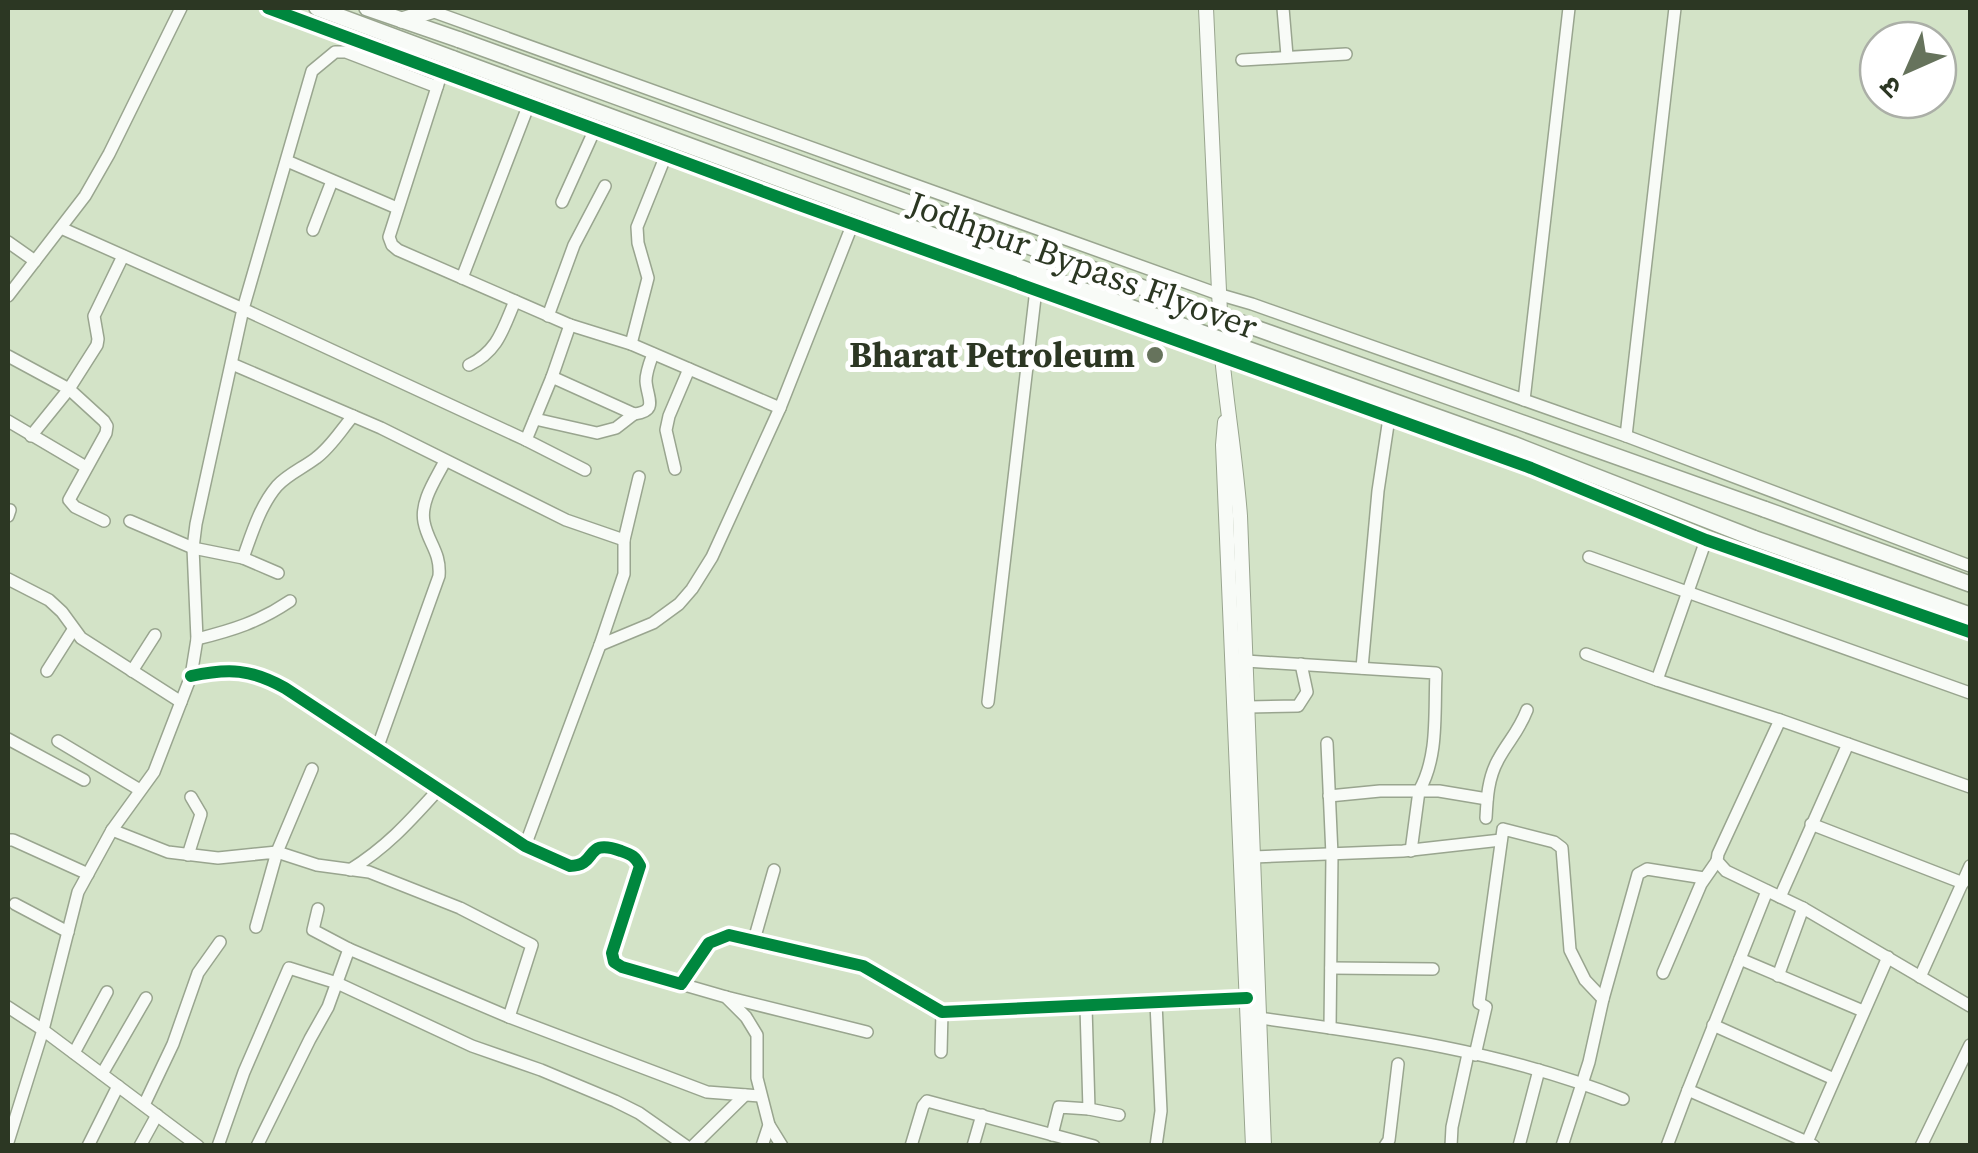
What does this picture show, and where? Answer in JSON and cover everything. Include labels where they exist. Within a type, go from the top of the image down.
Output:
[{"type":"highway","name":"Jodhpur Bypass Flyover","points":[[317,8],[1970,615]]},
{"type":"highway","name":"Jodhpur Bypass Flyover","points":[[368,8],[1970,584]]},
{"type":"highway","points":[[402,20],[427,9]]},
{"type":"highway","points":[[394,37],[418,63]]},
{"type":"main road","points":[[1206,8],[1222,356],[1235,450],[1248,708],[1254,857],[1253,1146]]},
{"type":"main road","points":[[1227,404],[1223,444],[1246,998],[1254,1017],[1264,1146]]},
{"type":"street","points":[[8,296],[85,196],[181,8]]},
{"type":"street","points":[[268,8],[1531,468],[1706,540],[1970,632]]},
{"type":"street","points":[[1283,8],[1287,56]]},
{"type":"street","points":[[1524,400],[1569,8]]},
{"type":"street","points":[[1626,436],[1675,8]]},
{"type":"street","points":[[427,9],[1221,296],[1626,436],[1970,566]]},
{"type":"street","points":[[8,1142],[43,1030],[78,892],[112,830],[154,772],[190,676],[198,640],[196,524],[243,309],[312,71],[335,52],[346,52],[437,87]]},
{"type":"street","points":[[1242,60],[1346,54]]},
{"type":"street","points":[[442,72],[397,208],[389,237],[392,245],[548,316],[631,344],[780,408]]},
{"type":"street","points":[[462,278],[528,104]]},
{"type":"street","points":[[562,202],[595,128]]},
{"type":"street","points":[[631,344],[648,278],[636,227],[666,155]]},
{"type":"street","points":[[287,160],[397,208]]},
{"type":"street","points":[[313,230],[332,180]]},
{"type":"street","points":[[548,316],[574,246],[605,186]]},
{"type":"street","points":[[600,645],[653,623],[679,604],[712,557],[780,408],[853,224]]},
{"type":"street","points":[[61,228],[585,470]]},
{"type":"street","points":[[8,242],[35,261]]},
{"type":"street","points":[[31,436],[69,389],[98,342],[94,316],[123,256]]},
{"type":"street","points":[[988,702],[1036,289]]},
{"type":"street","points":[[470,365],[496,345],[516,301]]},
{"type":"street","points":[[526,440],[570,325]]},
{"type":"street","points":[[535,418],[597,433],[616,428],[649,408],[646,381],[653,354]]},
{"type":"street","points":[[8,356],[69,389],[107,426],[70,500],[75,507],[104,521]]},
{"type":"street","points":[[232,364],[352,416],[566,520],[624,540]]},
{"type":"street","points":[[675,469],[666,430],[689,369]]},
{"type":"street","points":[[552,377],[634,414]]},
{"type":"street","points":[[243,558],[270,495],[292,473],[329,447],[352,416]]},
{"type":"street","points":[[1362,668],[1378,491],[1390,418]]},
{"type":"street","points":[[8,421],[86,468]]},
{"type":"street","points":[[377,749],[439,576],[440,562],[424,524],[423,511],[445,461]]},
{"type":"street","points":[[525,846],[624,574],[624,540],[639,477]]},
{"type":"street","points":[[130,521],[194,548],[243,558],[278,573]]},
{"type":"street","points":[[1657,680],[1706,540]]},
{"type":"street","points":[[1589,557],[1970,693]]},
{"type":"street","points":[[8,579],[49,600],[81,638],[181,702]]},
{"type":"street","points":[[198,640],[245,627],[290,600]]},
{"type":"street","points":[[47,671],[73,630]]},
{"type":"street","points":[[132,671],[155,635]]},
{"type":"street","points":[[1586,654],[1970,787]]},
{"type":"street","points":[[1246,661],[1436,673],[1433,744],[1429,768],[1418,790],[1411,850]]},
{"type":"street","points":[[1248,708],[1298,706],[1307,692],[1301,664]]},
{"type":"street","points":[[190,676],[243,671],[262,676],[525,846],[574,866],[606,846],[634,856],[640,866],[612,957],[622,967],[866,1032]]},
{"type":"street","points":[[1486,818],[1489,785],[1499,758],[1520,729],[1527,710]]},
{"type":"street","points":[[1663,973],[1780,720]]},
{"type":"street","points":[[8,739],[84,780]]},
{"type":"street","points":[[58,741],[140,790]]},
{"type":"street","points":[[1326,744],[1332,854],[1330,1028]]},
{"type":"street","points":[[1780,897],[1848,744]]},
{"type":"street","points":[[256,927],[277,852],[312,769]]},
{"type":"street","points":[[349,870],[396,836],[439,789]]},
{"type":"street","points":[[1329,796],[1418,790],[1487,799]]},
{"type":"street","points":[[188,854],[202,814],[190,797]]},
{"type":"street","points":[[1811,824],[1963,882]]},
{"type":"street","points":[[1451,1146],[1452,1126],[1486,1007],[1478,1002],[1503,829],[1559,843],[1562,848],[1570,950],[1584,980],[1603,999]]},
{"type":"street","points":[[112,830],[168,852],[218,858],[277,852],[317,865],[369,872],[460,908],[532,944],[509,1017]]},
{"type":"street","points":[[8,840],[88,874]]},
{"type":"street","points":[[1254,857],[1411,850],[1501,840]]},
{"type":"street","points":[[1717,861],[1726,871],[1802,908],[1970,1006]]},
{"type":"street","points":[[1920,977],[1970,866]]},
{"type":"street","points":[[754,940],[774,870]]},
{"type":"street","points":[[1562,1146],[1590,1062],[1638,874],[1647,870],[1704,878]]},
{"type":"street","points":[[1666,1146],[1767,892]]},
{"type":"street","points":[[15,904],[68,932]]},
{"type":"street","points":[[1778,976],[1802,908]]},
{"type":"street","points":[[318,909],[313,930],[509,1017],[707,1092],[760,1096]]},
{"type":"street","points":[[682,984],[709,944],[729,934],[862,966],[942,1012],[1246,998]]},
{"type":"street","points":[[144,1105],[173,1044],[198,973],[220,942]]},
{"type":"street","points":[[257,1146],[328,1007],[349,948]]},
{"type":"street","points":[[1688,1090],[1811,1144],[1834,1079],[1888,957]]},
{"type":"street","points":[[1740,960],[1863,1010]]},
{"type":"street","points":[[218,1146],[244,1072],[289,968],[337,983],[472,1046],[615,1101],[689,1146],[746,1095]]},
{"type":"street","points":[[1331,968],[1433,969]]},
{"type":"street","points":[[74,1053],[108,992]]},
{"type":"street","points":[[726,996],[757,1035],[760,1096],[768,1125],[782,1146]]},
{"type":"street","points":[[102,1074],[146,998]]},
{"type":"street","points":[[1156,1003],[1161,1110],[1156,1146]]},
{"type":"street","points":[[8,1006],[198,1146]]},
{"type":"street","points":[[1086,1006],[1089,1108]]},
{"type":"street","points":[[941,1052],[942,1012]]},
{"type":"street","points":[[1254,1017],[1393,1036],[1539,1070],[1622,1099]]},
{"type":"street","points":[[1713,1025],[1834,1079]]},
{"type":"street","points":[[1920,1146],[1970,1045]]},
{"type":"street","points":[[1385,1146],[1389,1140],[1398,1064]]},
{"type":"street","points":[[1519,1146],[1539,1070]]},
{"type":"street","points":[[88,1146],[118,1086]]},
{"type":"street","points":[[911,1146],[922,1106],[927,1101],[1094,1146]]},
{"type":"street","points":[[1035,1146],[1059,1107],[1119,1115]]},
{"type":"street","points":[[973,1146],[982,1115]]},
{"type":"street","points":[[140,1146],[157,1116]]},
{"type":"street","points":[[762,1146],[768,1125]]},
{"type":"cycle path","points":[[268,8],[797,204],[1531,468],[1706,540],[1970,632]]},
{"type":"cycle path","points":[[191,676],[240,672],[285,688],[525,846],[570,866],[585,862],[601,847],[633,856],[640,866],[612,953],[614,962],[622,967],[681,984],[709,943],[729,935],[863,966],[942,1012],[1247,998]]},
{"type":"place","name":"Bharat Petroleum","points":[[1155,355]]}]
